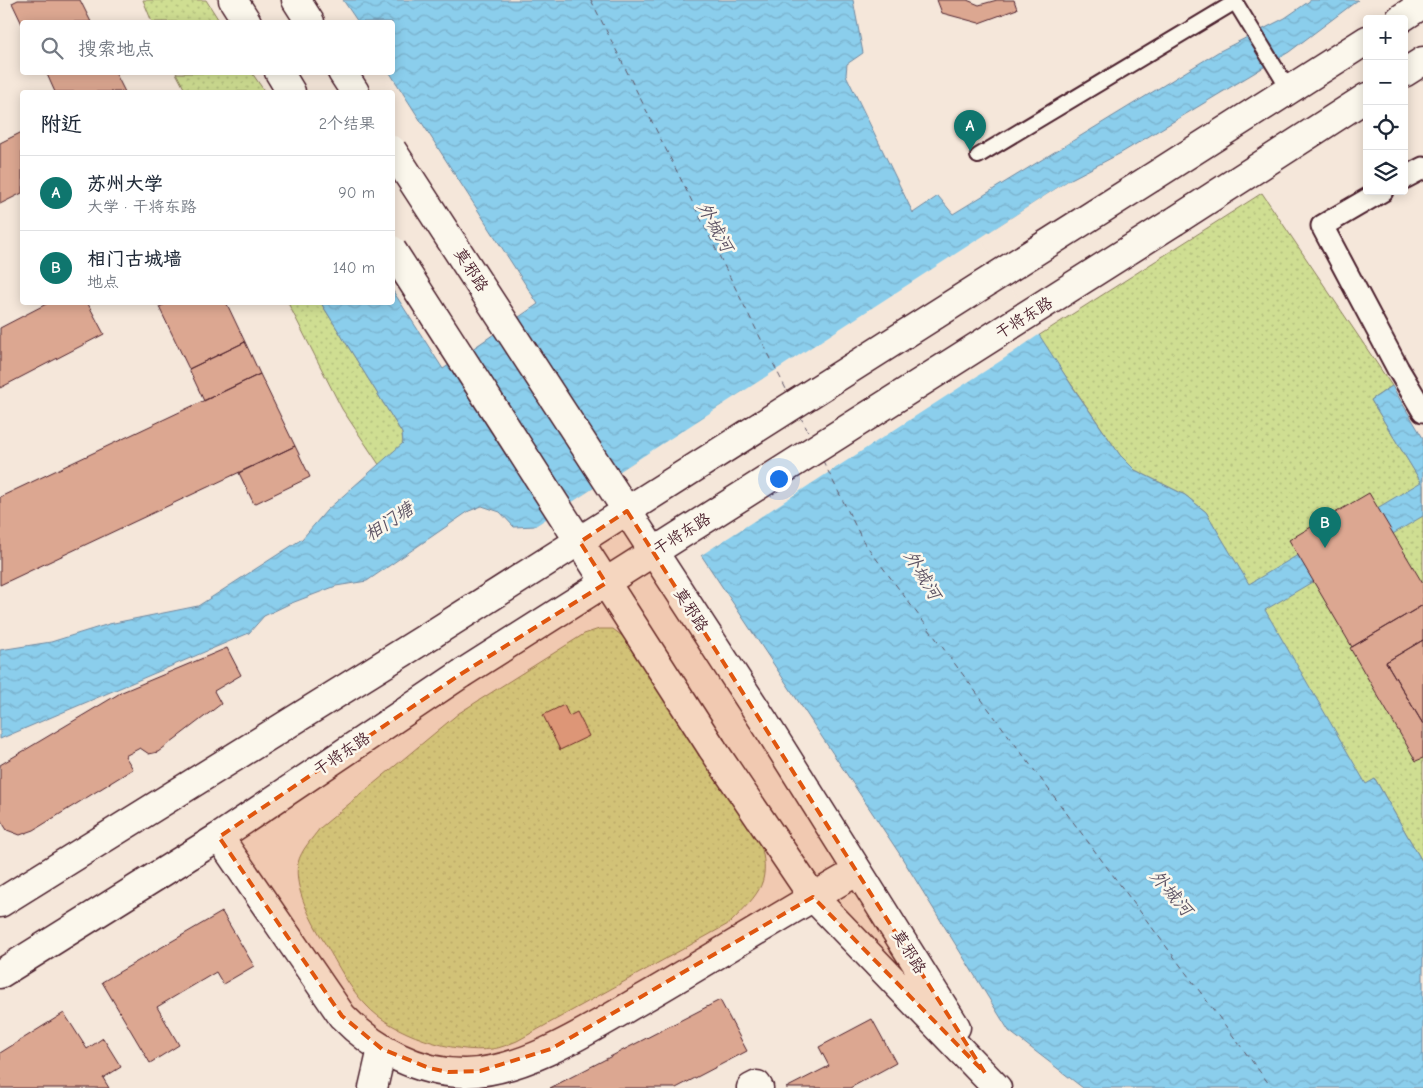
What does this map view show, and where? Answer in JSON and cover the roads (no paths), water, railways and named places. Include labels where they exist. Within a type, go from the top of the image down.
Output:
[{"type":"main road","points":[[233,0],[246,20]]},
{"type":"main road","points":[[296,0],[309,20]]},
{"type":"main road","points":[[1406,15],[1423,4]]},
{"type":"main road","points":[[0,903],[434,633],[1151,178],[1283,82],[1363,42]]},
{"type":"main road","points":[[1408,70],[1423,61]]},
{"type":"main road","points":[[281,75],[291,90]]},
{"type":"main road","points":[[344,75],[354,90]]},
{"type":"main road","name":"干将东路","points":[[0,974],[219,838],[461,674],[1176,221],[1363,100]]},
{"type":"main road","name":"莫邪路","points":[[395,155],[765,723],[991,1081]]},
{"type":"main road","name":"莫邪路","points":[[395,255],[712,748],[813,897],[991,1081]]},
{"type":"main road","points":[[219,838],[342,1016],[368,1040],[382,1049],[412,1062],[448,1072],[480,1072],[511,1064],[551,1049],[610,1018],[858,871]]},
{"type":"main road","points":[[373,1088],[382,1049]]},
{"type":"main road","points":[[751,1088],[757,1085],[758,1088]]},
{"type":"street","points":[[1408,176],[1423,168]]},
{"type":"street","points":[[1375,195],[1322,226],[1398,369],[1423,411]]},
{"type":"lane","points":[[978,156],[1234,1],[1248,21],[1283,82]]},
{"type":"water","points":[[343,0],[853,0],[863,53],[847,64],[846,75],[913,213],[938,196],[953,214],[1218,52],[1285,18],[1311,0],[1358,0],[1289,52],[1121,153],[1071,179],[978,240],[1072,386],[1120,455],[1135,470],[1185,495],[1206,512],[1249,584],[1421,482],[1371,400],[1392,386],[1423,438],[1423,516],[1265,610],[1366,784],[1375,779],[1423,863],[1423,1088],[1083,1088],[1009,1031],[899,853],[638,460],[536,526],[514,527],[500,512],[482,506],[469,511],[367,581],[336,586],[289,604],[264,616],[249,633],[0,739],[0,650],[51,642],[109,624],[198,606],[302,539],[327,510],[403,443],[402,433],[322,305],[395,305],[395,294],[443,369],[538,304],[391,75],[395,75],[395,20],[357,20]]},
{"type":"place","name":"苏州大学","points":[[970,151]]},
{"type":"place","name":"相门古城墙","points":[[1325,548]]},
{"type":"water label","name":"外城河","points":[[715,227]]},
{"type":"water label","name":"相门塘","points":[[389,522]]},
{"type":"water label","name":"外城河","points":[[922,575]]},
{"type":"water label","name":"外城河","points":[[1171,893]]}]
